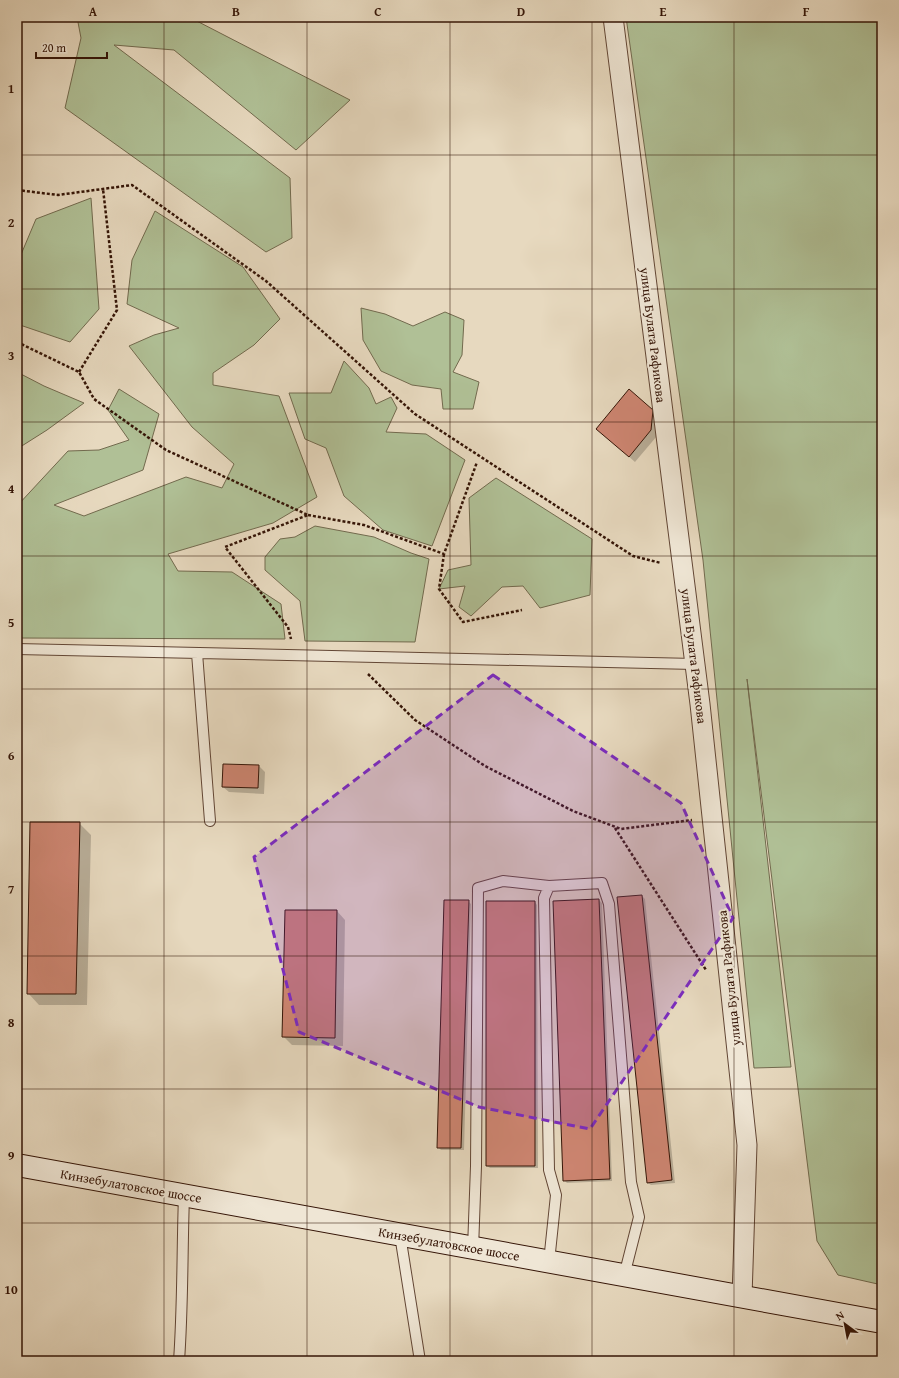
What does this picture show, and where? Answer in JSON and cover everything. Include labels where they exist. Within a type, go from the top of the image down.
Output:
[{"type":"main road","name":"Кинзебулатовское шоссе","points":[[17,1165],[473,1249],[882,1322]]},
{"type":"street","name":"улица Булата Рафикова","points":[[613,17],[695,664],[747,1145],[742,1297]]},
{"type":"lane","points":[[17,649],[695,664]]},
{"type":"lane","points":[[197,653],[210,821]]},
{"type":"lane","points":[[473,1249],[476,1166],[478,888],[503,881],[549,886],[602,883],[609,904],[631,1182],[639,1217],[624,1276]]},
{"type":"lane","points":[[549,886],[544,898],[549,1170],[556,1195],[549,1262]]},
{"type":"lane","points":[[179,1361],[182,1314],[184,1196]]},
{"type":"lane","points":[[400,1235],[420,1361]]},
{"type":"path","points":[[17,190],[58,195],[132,185],[266,281],[415,414],[633,556],[683,568]]},
{"type":"path","points":[[79,372],[117,310],[103,189]]},
{"type":"path","points":[[17,342],[79,372],[94,399],[166,450],[308,515],[364,525],[444,554]]},
{"type":"path","points":[[477,462],[444,554],[439,589],[463,622],[522,610]]},
{"type":"path","points":[[295,655],[288,627],[226,547],[308,515]]},
{"type":"path","points":[[350,656],[415,720],[485,766],[573,811],[621,829],[712,818]]},
{"type":"path","points":[[614,827],[707,973]]},
{"type":"highlighted area","points":[[493,675],[681,803],[733,918],[590,1129],[479,1107],[299,1032],[254,857]]},
{"type":"green space","points":[[77,17],[189,17],[350,100],[296,150],[174,50],[114,45],[290,178],[292,238],[266,252],[65,108],[81,38]]},
{"type":"green space","points":[[626,17],[882,17],[882,1285],[838,1275],[817,1241],[747,679],[791,1067],[754,1068],[703,560]]},
{"type":"green space","points":[[91,198],[99,309],[70,342],[17,324],[17,264],[36,219]]},
{"type":"green space","points":[[155,211],[243,267],[280,319],[254,345],[213,373],[213,385],[279,396],[317,497],[273,523],[168,554],[178,571],[232,572],[281,604],[285,639],[17,638],[17,506],[68,451],[99,450],[129,440],[108,410],[119,389],[159,414],[143,470],[54,505],[84,516],[186,477],[222,488],[234,464],[192,427],[129,346],[154,335],[179,328],[127,304],[132,260]]},
{"type":"green space","points":[[361,308],[385,314],[413,326],[445,312],[464,320],[462,355],[453,372],[479,382],[473,409],[443,409],[441,389],[412,385],[381,371],[363,340]]},
{"type":"green space","points":[[344,361],[369,388],[376,404],[391,397],[397,408],[386,432],[426,434],[465,460],[432,546],[383,530],[344,496],[326,448],[305,439],[289,393],[331,393]]},
{"type":"green space","points":[[17,372],[44,386],[84,403],[47,430],[17,449]]},
{"type":"green space","points":[[496,478],[592,539],[590,595],[540,608],[523,586],[502,587],[471,616],[459,607],[465,586],[439,589],[448,570],[471,565],[469,498]]},
{"type":"green space","points":[[315,526],[374,537],[429,559],[415,642],[305,641],[300,601],[265,570],[265,557],[280,539],[295,537]]},
{"type":"building","points":[[629,389],[653,410],[651,430],[629,457],[596,429]]},
{"type":"building","points":[[223,764],[259,765],[258,788],[222,787]]},
{"type":"building","points":[[30,822],[80,822],[76,994],[27,994]]},
{"type":"building","points":[[642,895],[672,1180],[647,1183],[617,897]]},
{"type":"building","points":[[599,899],[610,1179],[563,1181],[553,901]]},
{"type":"building","points":[[444,900],[469,900],[461,1148],[437,1148]]},
{"type":"building","points":[[486,901],[535,901],[535,1166],[486,1166]]},
{"type":"building","points":[[285,910],[337,910],[335,1038],[282,1037]]}]
